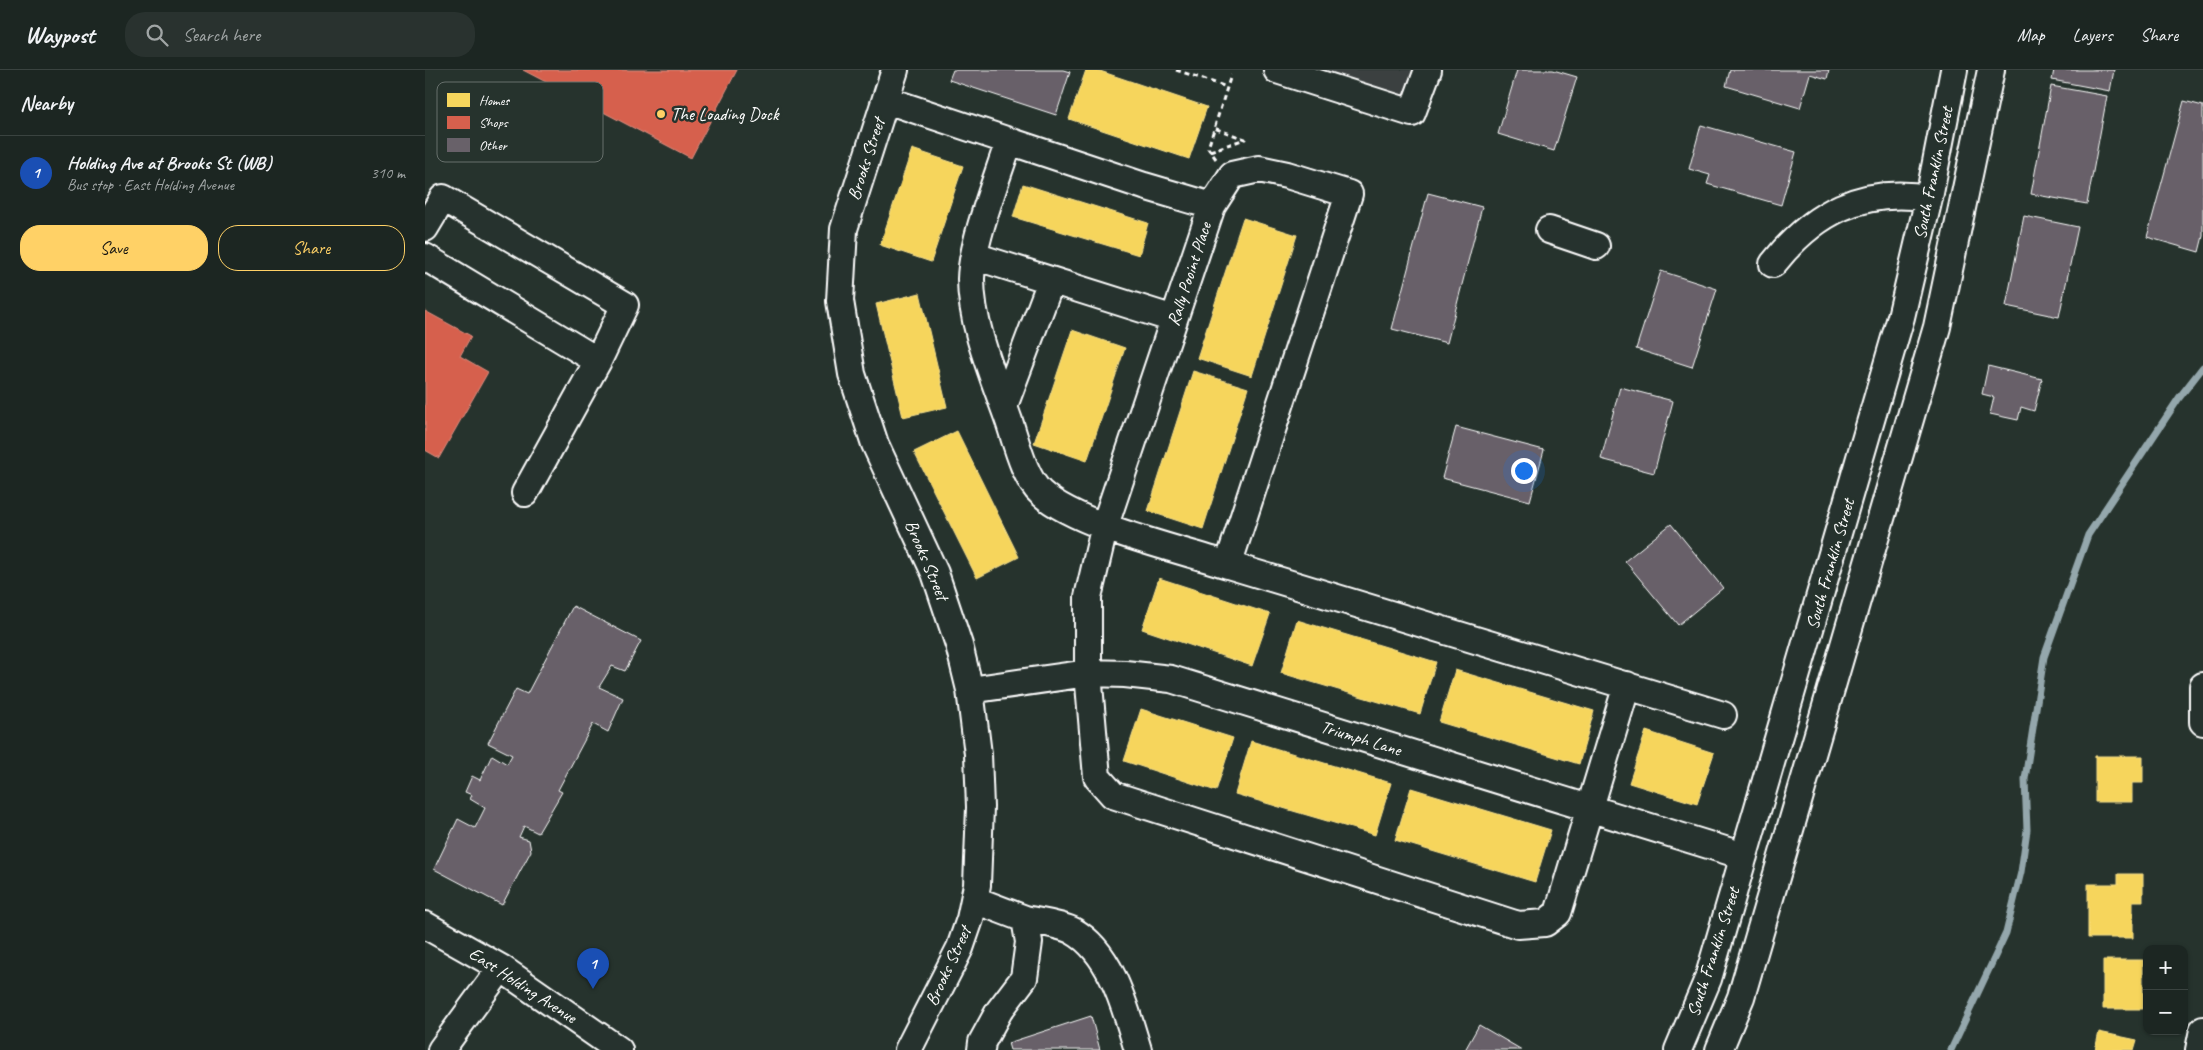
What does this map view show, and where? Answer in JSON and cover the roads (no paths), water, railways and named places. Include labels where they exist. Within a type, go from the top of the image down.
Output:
[{"type":"street","name":"Brooks Street","points":[[895,70],[844,229],[841,301],[852,374],[875,444],[935,573],[959,645],[970,690],[979,754],[980,807],[975,900],[960,948],[907,1050]]},
{"type":"street","points":[[1277,70],[1412,113],[1428,70]]},
{"type":"street","name":"South Franklin Street","points":[[1678,1050],[1708,979],[1901,317],[1929,198],[1954,70]]},
{"type":"street","name":"South Franklin Street","points":[[1719,1050],[1744,988],[1937,327],[1991,70]]},
{"type":"street","name":"Rally Pooint Place","points":[[886,100],[1212,206],[1105,526],[1088,597],[1088,673],[1097,777],[1113,795],[1518,925],[1545,924],[1558,913],[1627,685]]},
{"type":"street","points":[[1009,141],[974,256],[971,280],[980,339],[1025,466],[1040,492],[1069,510],[1105,526],[1723,716]]},
{"type":"street","points":[[1212,206],[1232,175],[1259,169],[1287,175],[1349,194],[1228,564]]},
{"type":"street","points":[[1773,264],[1790,242],[1816,219],[1856,201],[1909,195],[1929,198]]},
{"type":"street","points":[[425,228],[443,198],[625,305],[598,362],[525,493]]},
{"type":"street","points":[[1549,230],[1596,246]]},
{"type":"street","points":[[974,256],[1174,319]]},
{"type":"street","points":[[425,257],[598,362]]},
{"type":"street","points":[[1004,406],[1051,281]]},
{"type":"street","name":"Triumph Lane","points":[[970,690],[1088,673],[1125,674],[1171,679],[1590,810],[1744,856]]},
{"type":"street","points":[[2203,686],[2203,722]]},
{"type":"street","points":[[975,900],[1025,918],[1073,931],[1102,956],[1126,1010],[1138,1050]]},
{"type":"street","points":[[981,1050],[982,1042],[999,1011],[1024,978],[1029,942],[1025,918]]},
{"type":"street","name":"East Holding Avenue","points":[[425,925],[501,968],[614,1049]]},
{"type":"street","points":[[441,1050],[501,968]]},
{"type":"street","points":[[2199,1050],[2203,1030]]},
{"type":"waterway","points":[[1951,1050],[2006,933],[2021,872],[2027,830],[2025,779],[2044,657],[2088,535],[2179,398],[2203,367]]},
{"type":"place","name":"The Loading Dock","points":[[661,114]]},
{"type":"place","name":"Holding Ave at Brooks St (WB)","points":[[593,989]]}]
